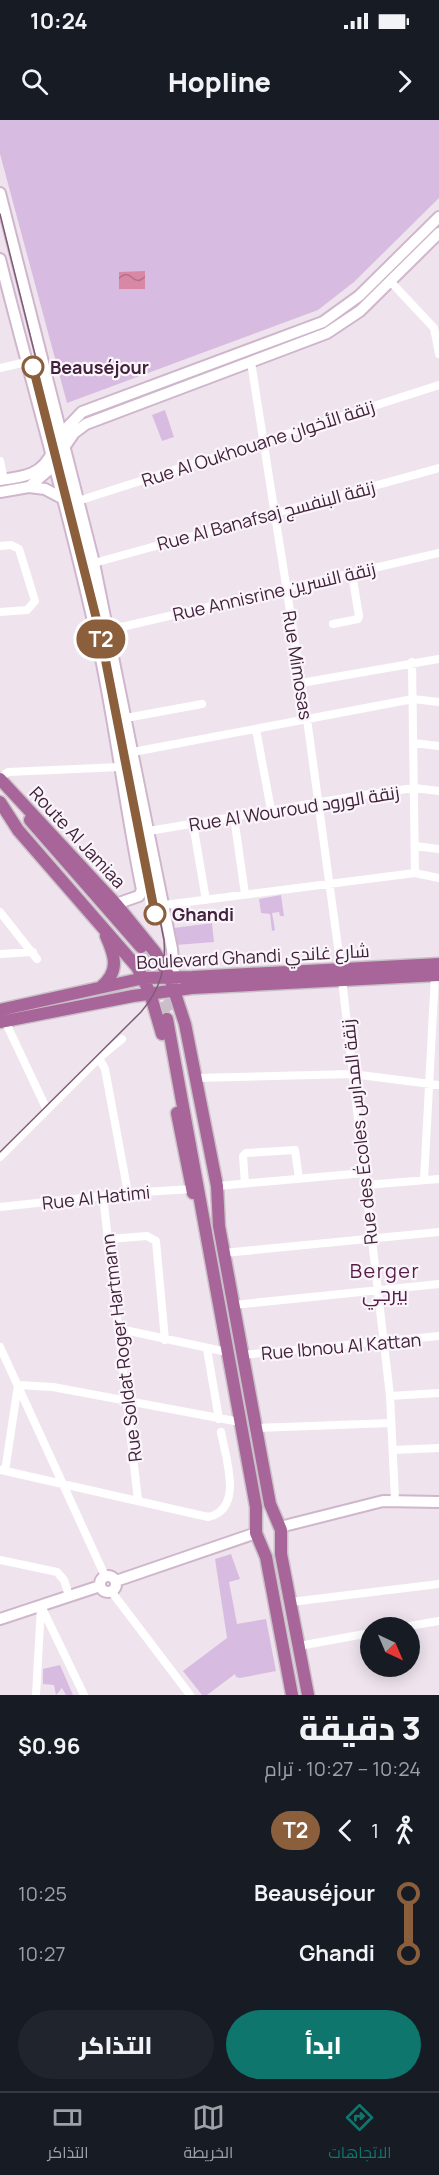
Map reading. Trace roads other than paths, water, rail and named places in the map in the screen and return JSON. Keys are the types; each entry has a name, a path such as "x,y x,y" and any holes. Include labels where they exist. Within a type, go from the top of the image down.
{"main road":[{"path":"0,193 62,432 109,630 164,905 174,982"},
{"path":"55,404 67,412 82,412 287,337 323,321 359,296 439,216"},
{"path":"2,480 36,473 64,447 74,433 86,424 327,333 360,311 439,233"},
{"path":"0,259 53,458 97,640 120,767 142,890 139,896 116,904"},
{"path":"29,487 42,478 53,458 62,432 82,412"},
{"path":"0,492 29,487 45,489 62,498"},
{"name":"Route Al Jamiaa","path":"0,778 116,904 154,952 174,982 217,1186 219,1226"},
{"path":"0,802 24,824 141,953 28,818 13,794"},
{"name":"Route Al Jamiaa","path":"0,802 18,830 99,921 144,978 160,1022 192,1189 205,1235"},
{"path":"99,921 116,961 110,977 100,987"},
{"name":"Boulevard Ghandi شارع غاندي","path":"2,1018 100,987 144,978 174,982 438,971"},
{"name":"Boulevard Ghandi شارع غاندي","path":"2,1018 150,993 174,982"},
{"path":"292,1695 258,1534 256,1507 205,1235 203,1206 171,1017 210,1203 219,1226 308,1695"},
{"path":"0,1619 69,1596 112,1577 114,1586 258,1534 265,1520 278,1528 352,1507 395,1500 439,1502"},
{"path":"258,1534 272,1544 278,1528"}],"street":[{"path":"390,281 432,324 436,332 439,354"},
{"path":"0,368 26,362"},
{"name":"Rue Mimosas","path":"251,362 307,719 342,974"},
{"name":"Rue Al Oukhouane زنقة الأخوان","path":"78,501 439,385"},
{"path":"0,460 2,480"},
{"name":"Rue Al Banafsaj زنقة البنفسج","path":"94,563 439,468"},
{"path":"0,546 11,545 19,549 35,601 27,610 0,612"},
{"name":"Rue Annisrine زنقة النسرين","path":"109,630 439,553"},
{"path":"333,624 358,619 360,616 352,573"},
{"path":"301,683 439,659"},
{"path":"412,662 415,873"},
{"path":"133,752 413,699 439,702"},
{"path":"126,718 202,704"},
{"path":"256,729 271,810"},
{"path":"414,743 439,746"},
{"path":"0,778 8,772 120,767"},
{"name":"Rue Al Wouroud زنقة الورود","path":"149,831 414,788 439,791"},
{"path":"234,816 245,894"},
{"path":"194,824 206,900"},
{"path":"415,846 439,849"},
{"path":"164,905 415,873 439,878"},
{"path":"0,912 35,955 0,954"},
{"path":"423,1180 438,971"},
{"name":"Rue des Écoles زنقة المدارس","path":"342,974 370,1239 390,1396 395,1500"},
{"path":"2,1018 47,1110"},
{"path":"0,1157 99,1058 122,1039"},
{"path":"99,1058 104,1065 128,1193"},
{"path":"195,1078 352,1074 439,1085"},
{"path":"245,1184 243,1156 246,1153 295,1150 299,1179"},
{"path":"217,1186 364,1173"},
{"path":"366,1185 439,1179"},
{"name":"Rue Al Hatimi","path":"0,1207 128,1193 192,1189"},
{"name":"Rue Soldat Roger Hartmann","path":"103,1196 129,1403 138,1500"},
{"path":"224,1253 439,1232"},
{"path":"109,1239 147,1236 156,1241 165,1340"},
{"path":"233,1305 439,1284"},
{"path":"120,1329 226,1352"},
{"name":"Rue Ibnou Al Kattan","path":"243,1355 439,1336"},
{"path":"0,1347 65,1486 103,1581"},
{"path":"207,1349 219,1419"},
{"path":"18,1385 53,1387 240,1422"},
{"path":"18,1385 2,1470 65,1486 138,1500 204,1517 217,1513 226,1502 231,1489 221,1432"},
{"path":"390,1396 439,1393"},
{"path":"256,1428 391,1423"},
{"path":"393,1450 439,1448"},
{"path":"0,1560 57,1572 64,1580 69,1596"},
{"path":"291,1602 439,1584"},
{"path":"114,1586 190,1695"},
{"path":"41,1606 84,1695"},
{"path":"36,1695 41,1606"},
{"path":"420,1624 439,1621"},
{"path":"299,1646 360,1635"},
{"path":"39,1644 46,1637 56,1639"}],"water":[{"path":"145,271 145,289 119,289 119,272"}],"tunnel":[{"path":"144,951 166,986 174,1015"},
{"path":"147,969 167,1019"}],"tram line":[{"path":"0,214 105,636 164,940 163,970 148,1004 0,1152"},
{"name":"T2","path":"33,367 101,637 155,914"}],"place":[{"name":"Beauséjour","path":"33,367"},
{"name":"Ghandi","path":"155,914"}],"district":[{"name":"Berger بيرجي","path":"385,1282"}]}
